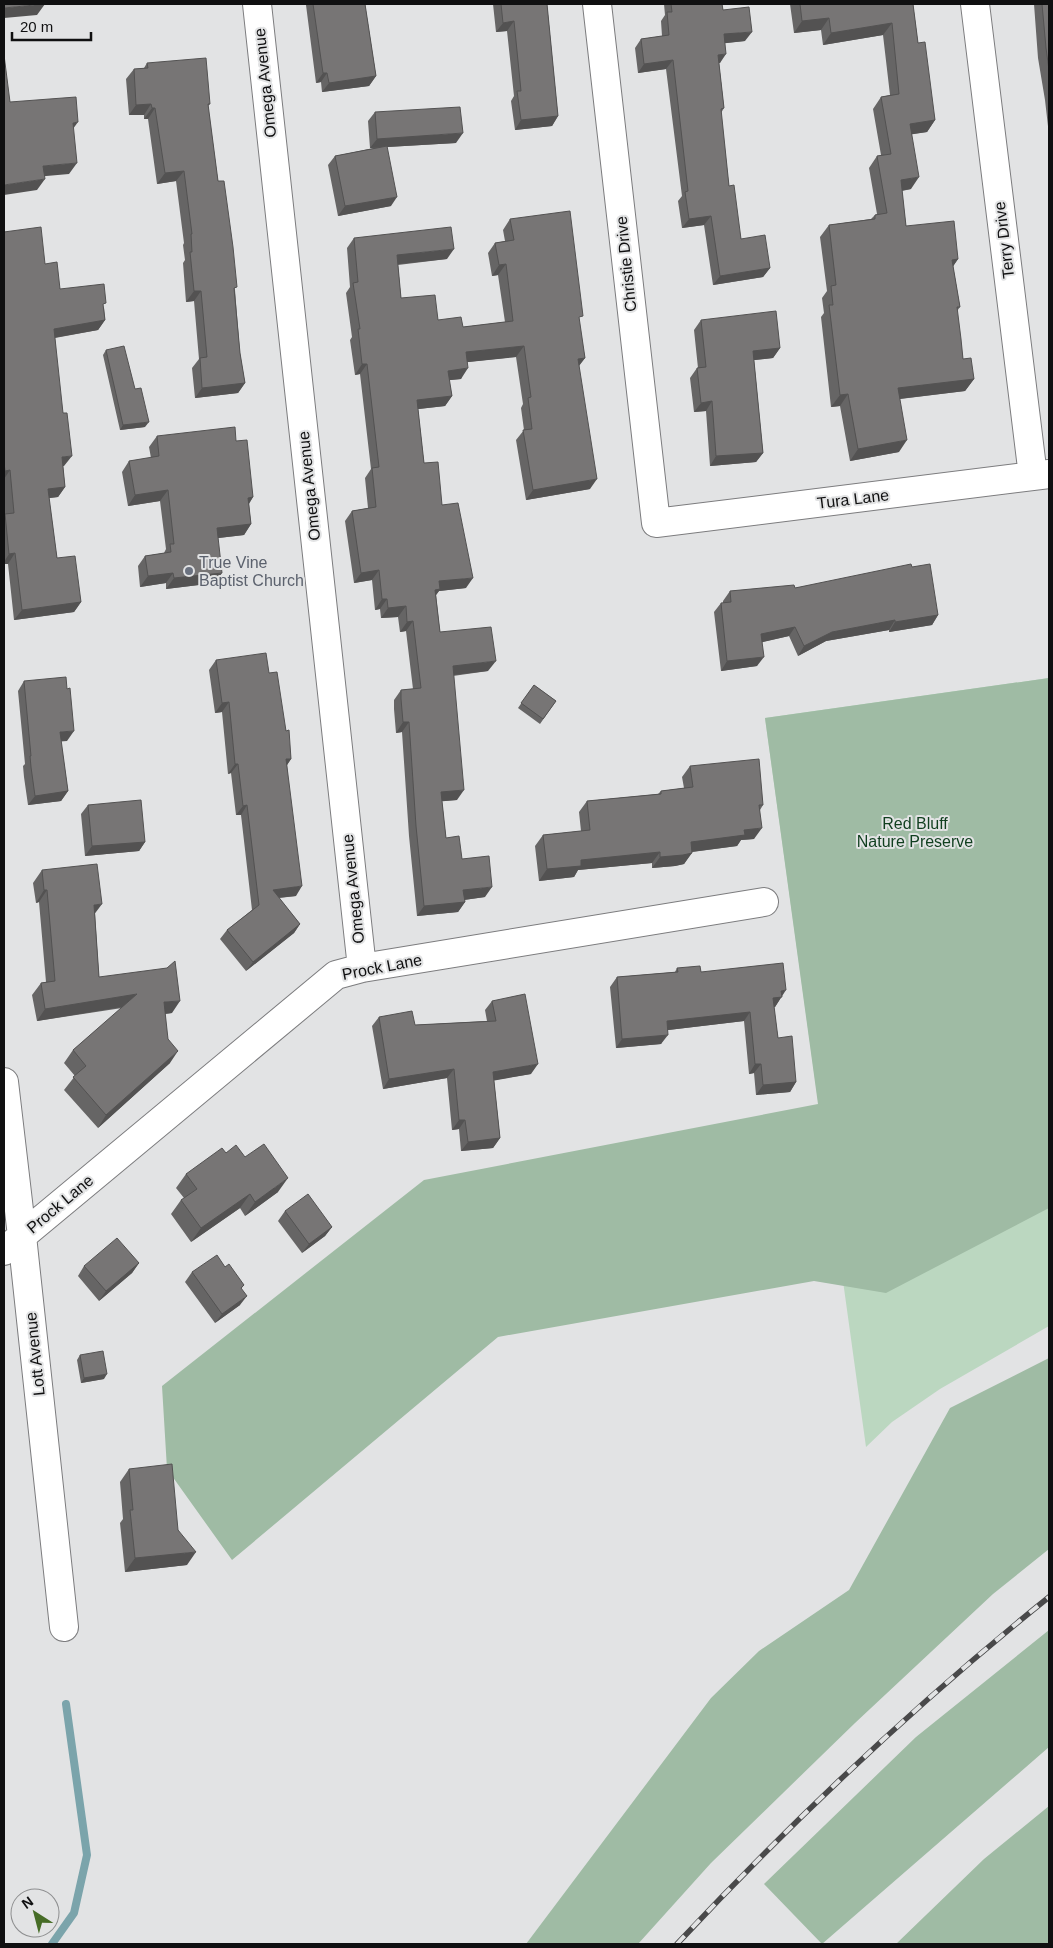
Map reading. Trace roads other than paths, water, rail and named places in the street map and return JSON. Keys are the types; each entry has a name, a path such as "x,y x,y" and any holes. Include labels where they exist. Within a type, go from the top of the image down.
{"street":[{"name":"Omega Avenue","path":"257,4 362,968"},
{"name":"Christie Drive","path":"597,4 656,523"},
{"name":"Terry Drive","path":"975,4 1041,475"},
{"name":"Tura Lane","path":"656,523 1041,475"},
{"name":"Prock Lane","path":"13,1244 336,975 362,968 764,902"},
{"name":"Lott Avenue","path":"4,1082 13,1244 64,1627"}],"waterway":[{"path":"52,1944 74,1913 87,1855 66,1704"}],"railway":[{"path":"677,1944 766,1852 857,1764 952,1678 1049,1597"}],"place":[{"name":"True Vine Baptist Church","path":"189,571"}],"park label":[{"name":"Red Bluff Nature Preserve","path":"915,832"}]}
